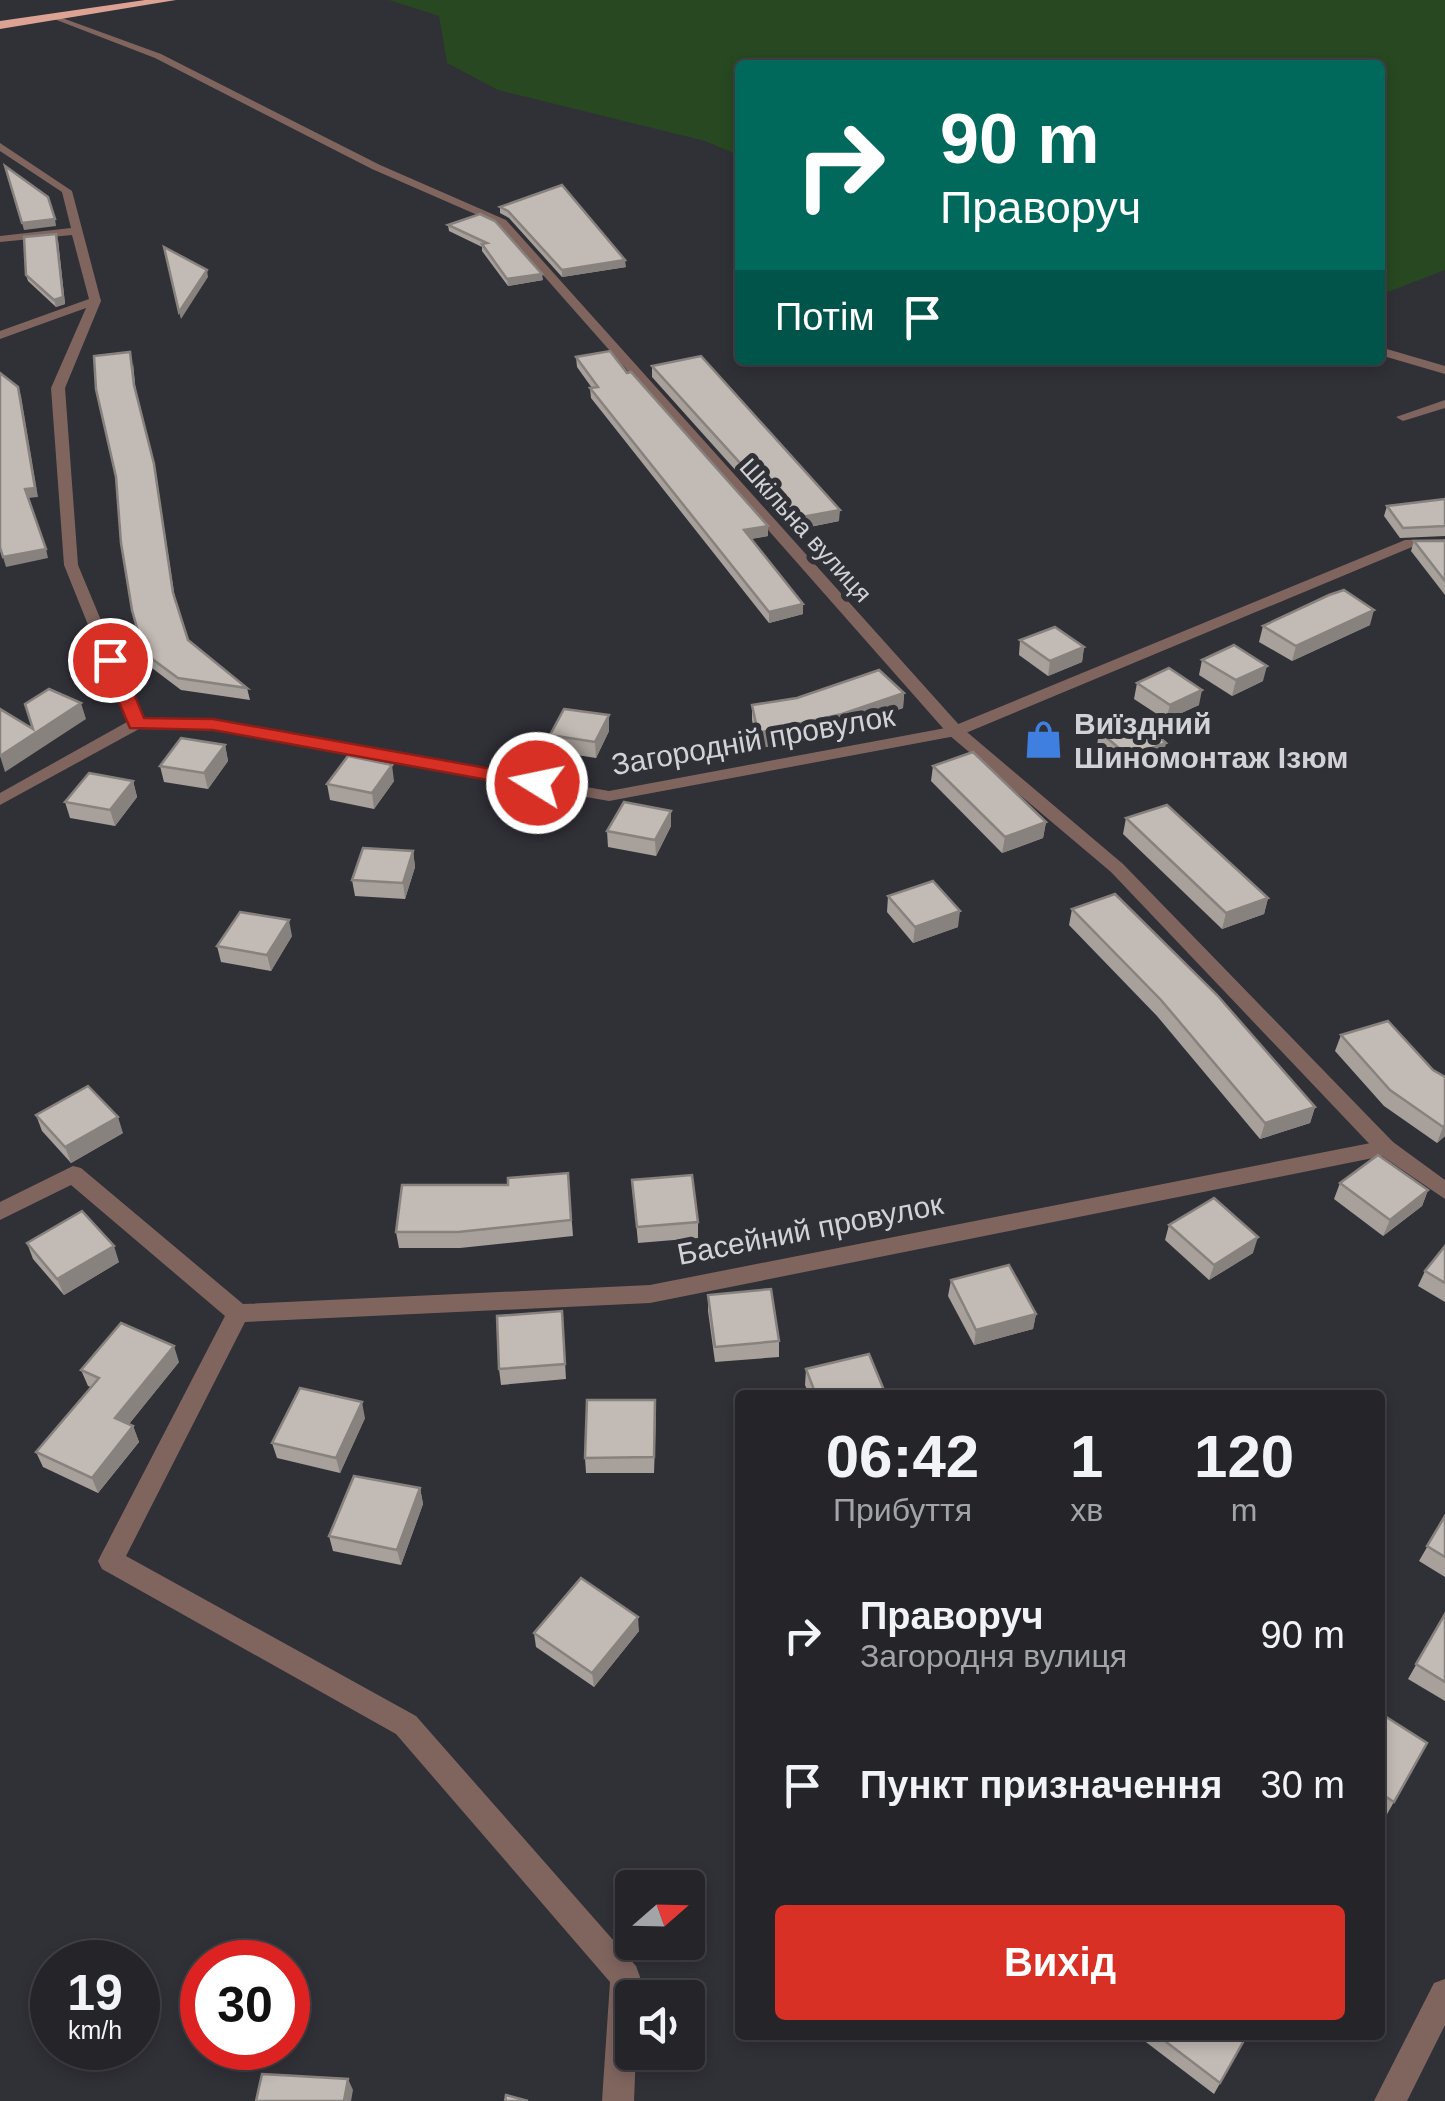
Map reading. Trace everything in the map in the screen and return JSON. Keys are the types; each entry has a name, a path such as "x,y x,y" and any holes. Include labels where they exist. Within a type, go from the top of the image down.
{"highway":[{"path":"0,26 170,0"}],"street":[{"name":"Шкільна вулиця","path":"57,17 158,56 376,167 502,222 955,731 1117,868 1386,1148 1445,1191"},
{"path":"0,146 68,191 95,301 58,388 72,565 136,724"},
{"path":"0,239 78,231"},
{"path":"0,335 95,301"},
{"path":"1385,352 1445,370"},
{"path":"1403,417 1445,404"},
{"name":"Загородній провулок","path":"0,800 136,724 213,725 608,796 955,731 1410,543 1445,543"},
{"name":"Басейний провулок","path":"238,1313 650,1294 1386,1148"},
{"path":"0,1212 73,1174 238,1313 111,1561 406,1725 625,1977 618,2101"},
{"path":"1390,2101 1445,1994"}],"green space":[{"path":"389,0 1445,0 1445,270 1385,293 1385,60 735,60 735,154 705,141 498,90 447,63 439,16"}],"building":[{"path":"5,166 48,197 55,219 22,223"},
{"path":"562,185 625,260 562,270 500,207"},
{"path":"480,214 495,221 542,274 507,279 482,244 487,243 448,225"},
{"path":"56,234 63,297 54,300 26,275 24,237"},
{"path":"164,247 207,270 179,312"},
{"path":"610,351 768,526 744,530 803,604 769,612 590,388 598,387 576,357"},
{"path":"130,352 134,385 154,464 173,593 188,640 247,688 178,678 144,653 132,610 116,477 96,389 94,356"},
{"path":"701,356 840,510 791,519 652,366"},
{"path":"0,373 18,387 35,488 25,489 46,549 3,557 0,547"},
{"path":"1445,499 1445,526 1403,528 1387,506"},
{"path":"1414,541 1445,541 1445,581"},
{"path":"1344,590 1374,610 1296,646 1263,626 1329,595"},
{"path":"1055,627 1084,647 1050,661 1020,640"},
{"path":"1234,645 1267,666 1236,680 1202,660"},
{"path":"1169,668 1202,690 1170,705 1137,683"},
{"path":"879,670 904,693 842,714 758,733 752,705 797,698"},
{"path":"49,689 81,703 0,756 0,709 33,729 25,704"},
{"path":"564,709 609,715 595,742 550,735"},
{"path":"1138,718 1166,743 1128,756 1099,731"},
{"path":"181,738 225,745 204,773 160,766"},
{"path":"973,752 1046,822 1005,837 933,766"},
{"path":"348,756 392,765 372,793 327,784"},
{"path":"89,773 133,781 110,810 65,802"},
{"path":"624,802 671,811 655,840 607,831"},
{"path":"1167,805 1268,898 1226,913 1126,818"},
{"path":"363,848 413,851 403,883 352,880"},
{"path":"933,881 960,911 915,927 888,896"},
{"path":"1115,894 1217,995 1315,1107 1265,1123 1161,1000 1072,909"},
{"path":"240,912 289,920 267,955 217,946"},
{"path":"1388,1021 1433,1070 1445,1077 1443,1127 1390,1090 1341,1035"},
{"path":"88,1086 118,1117 65,1147 36,1115"},
{"path":"1378,1155 1428,1190 1390,1220 1340,1183"},
{"path":"568,1173 571,1220 458,1232 396,1232 402,1185 508,1185 508,1178"},
{"path":"692,1175 698,1222 637,1227 632,1180"},
{"path":"1214,1198 1258,1237 1214,1265 1169,1225"},
{"path":"82,1211 114,1246 57,1279 27,1243"},
{"path":"1445,1246 1445,1283 1425,1271"},
{"path":"1009,1265 1036,1314 976,1330 951,1280"},
{"path":"771,1289 779,1341 715,1347 708,1295"},
{"path":"562,1311 565,1364 499,1369 497,1316"},
{"path":"121,1323 174,1346 115,1418 133,1426 92,1478 36,1452 99,1378 81,1370"},
{"path":"869,1354 884,1390 814,1390 806,1369"},
{"path":"300,1388 362,1402 336,1458 272,1443"},
{"path":"587,1400 655,1400 654,1457 585,1458"},
{"path":"354,1476 420,1488 397,1550 329,1536"},
{"path":"1445,1516 1445,1557 1427,1546"},
{"path":"581,1578 638,1617 592,1673 534,1633"},
{"path":"1445,1614 1445,1682 1416,1664"},
{"path":"1385,1716 1427,1743 1394,1802 1385,1796"},
{"path":"1164,2040 1244,2040 1220,2083"},
{"path":"262,2074 348,2079 344,2101 256,2101"},
{"path":"506,2095 528,2101 505,2101"}],"place":[{"name":"Виїздний Шиномонтаж Ізюм","path":"1044,740"}],"route":[{"path":"110,660 136,724 213,725 537,783"}]}
